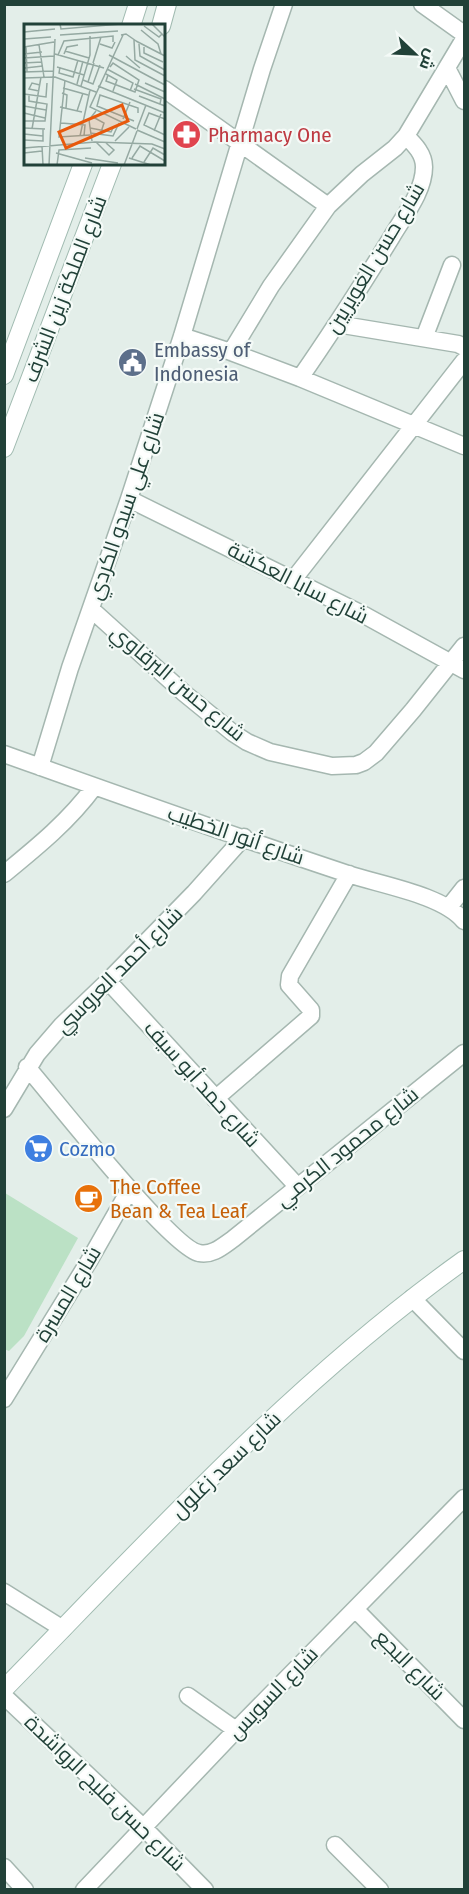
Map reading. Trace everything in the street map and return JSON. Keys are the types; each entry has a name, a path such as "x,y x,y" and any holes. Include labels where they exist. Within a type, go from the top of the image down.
{"main road":[{"path":"132,24 138,4"},
{"path":"162,24 167,4"},
{"name":"شارع الملكة زين الشرف","path":"4,375 83,165"},
{"name":"شارع الملكة زين الشرف","path":"4,448 112,165"},
{"name":"شارع سعد زغلول","path":"4,1689 221,1468 303,1389 412,1298 465,1260"}],"street":[{"name":"شارع علي سيدو الكردي","path":"40,766 70,668 129,499 182,336 262,69 284,4"},
{"path":"231,352 272,286 328,206 406,136 465,37 422,4"},
{"path":"447,68 465,100"},
{"path":"165,90 328,206"},
{"name":"شارع حسن الغويريين","path":"300,378 337,324 410,207 422,182 424,162 417,148 406,136"},
{"path":"424,338 452,265"},
{"path":"337,324 465,347"},
{"path":"182,336 300,378 465,446"},
{"path":"293,580 465,361"},
{"name":"شارع سابا العكشة","path":"129,499 366,616 458,667"},
{"name":"شارع حسن البرقاوي","path":"91,609 184,693 233,733 270,752 317,764 346,766 364,762 376,753 413,710 458,667 465,646"},
{"name":"شارع أنور الخطيب","path":"4,754 349,874 431,899 449,907 465,921"},
{"path":"4,874 58,828 94,787"},
{"name":"شارع أحمد العروسي","path":"4,1110 27,1067 62,1025 194,893 244,837"},
{"path":"215,1099 311,1016 311,1010 289,985 290,976 349,874"},
{"path":"449,907 465,888"},
{"name":"شارع حمد أبو سيف","path":"108,981 297,1186"},
{"name":"شارع محمود الكرمي","path":"27,1067 130,1189 185,1246 204,1254 218,1249 232,1239 465,1053"},
{"name":"شارع المسرة","path":"4,1399 89,1261 130,1189"},
{"path":"412,1298 465,1351"},
{"name":"شارع السويس","path":"84,1890 355,1610 462,1506"},
{"path":"4,1592 63,1629"},
{"name":"شارع البجع","path":"355,1610 465,1720"},
{"name":"شارع حسن فليح الرواشدة","path":"4,1696 144,1828 205,1890"},
{"path":"188,1696 236,1731"},
{"path":"335,1845 380,1890"},
{"path":"4,1867 25,1890"}],"green space":[{"path":"5,1193 78,1238 24,1336 9,1351 4,1349"}],"place":[{"name":"Pharmacy One","path":"187,135"},
{"name":"Embassy of Indonesia","path":"133,362"},
{"name":"Cozmo","path":"38,1149"},
{"name":"The Coffee Bean & Tea Leaf","path":"89,1199"}]}
